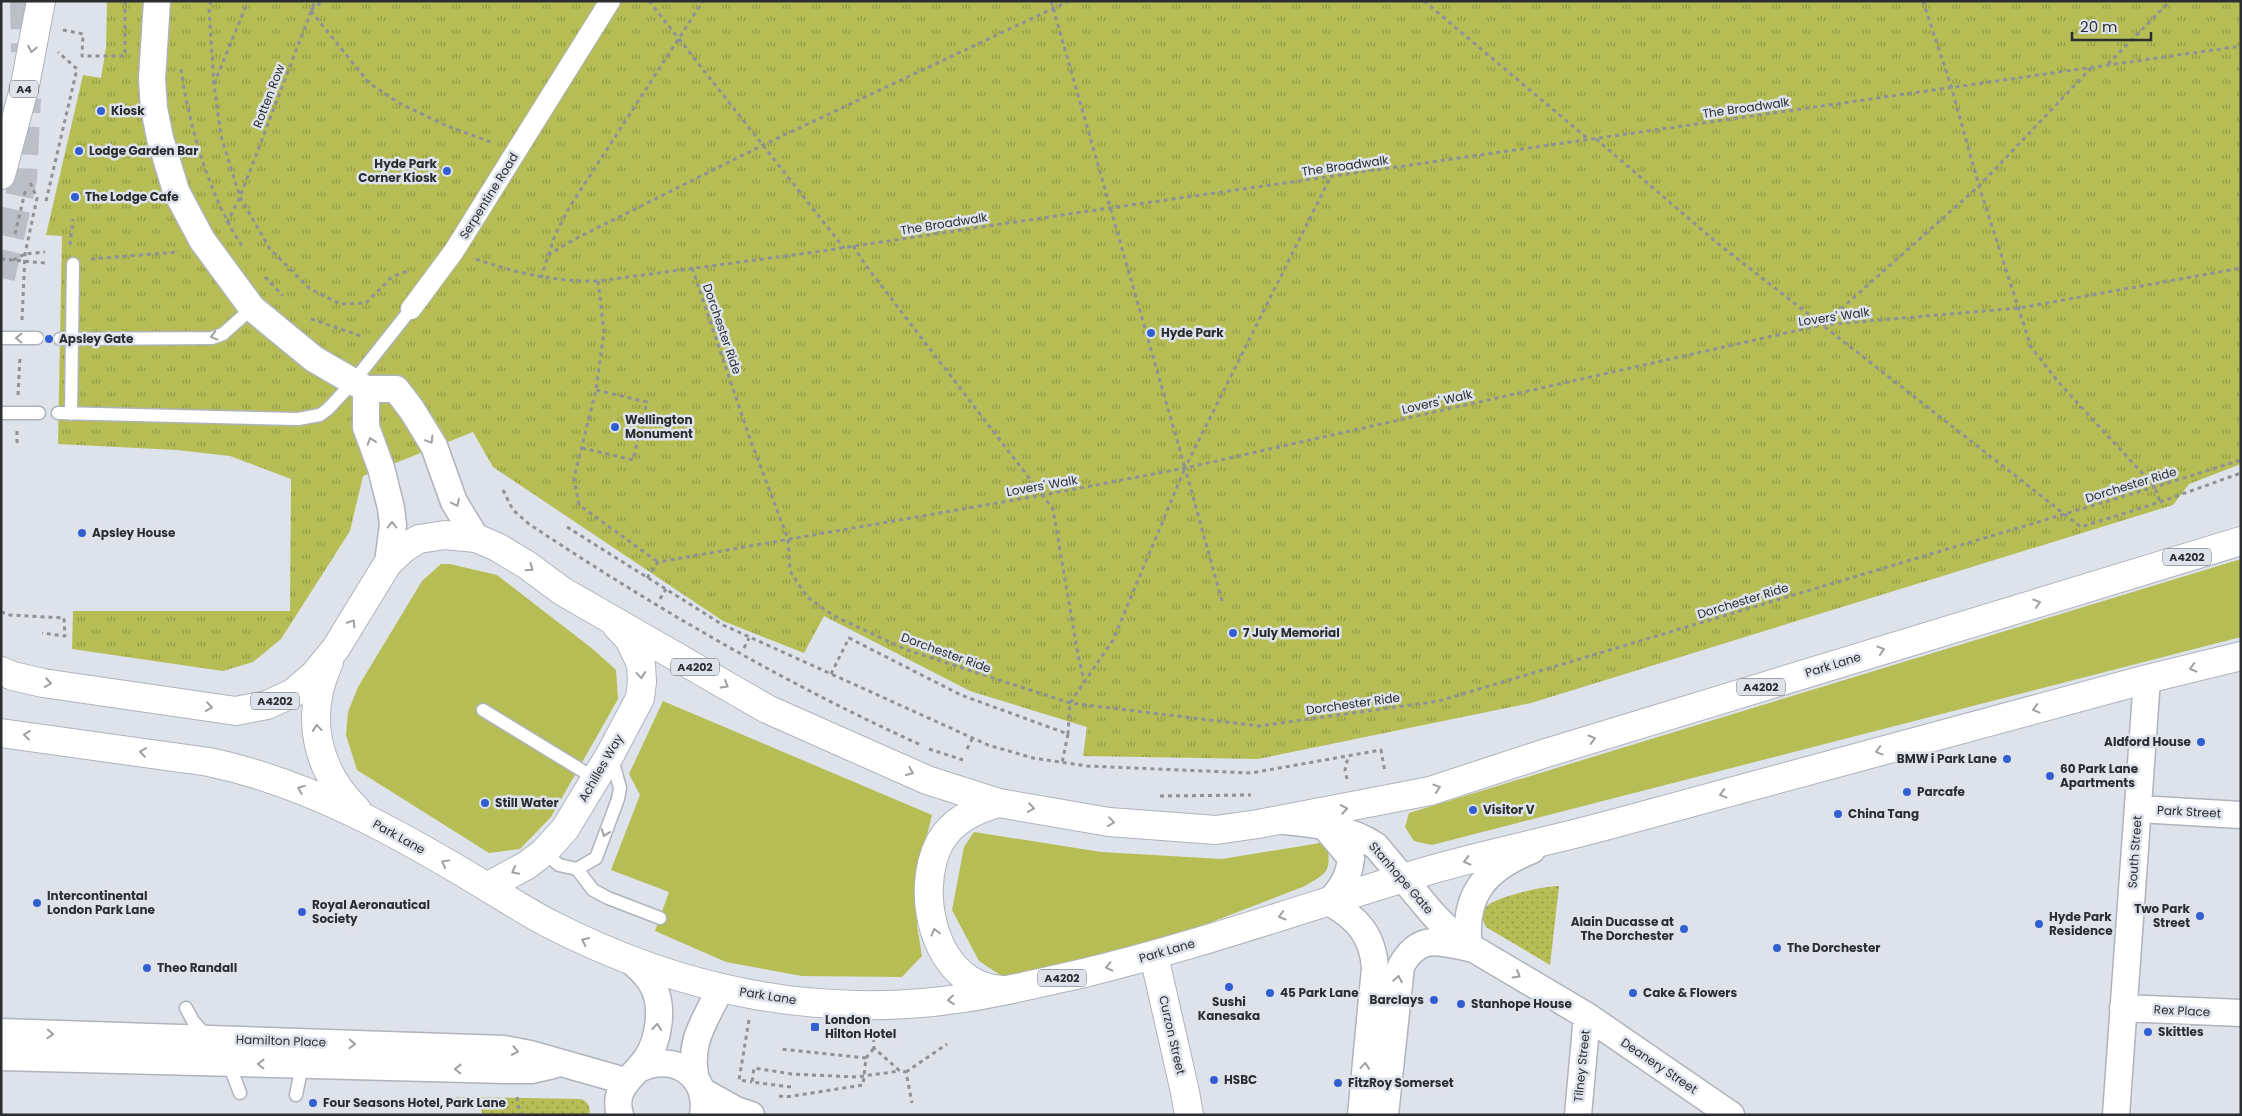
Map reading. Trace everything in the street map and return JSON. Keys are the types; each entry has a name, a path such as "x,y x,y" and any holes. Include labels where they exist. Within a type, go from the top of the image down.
{"main road":[{"name":"A4","path":"1,175 26,85 41,1"},
{"name":"Park Lane","path":"1,671 35,681 236,711 267,705 293,693 314,675 336,648 388,563 404,548 419,539 445,535 476,538 497,547 527,565 562,591 788,720 927,780 999,803 1110,822 1216,830 1278,821 1430,791 1546,753 2241,541"},
{"name":"Achilles Way","path":"487,887 527,865 544,852 565,829 611,753 640,698 642,682 640,664 629,639 610,618"},
{"name":"A4202","path":"336,648 319,692 316,713 323,760 332,780 343,796 360,812 377,824"},
{"name":"Park Lane","path":"1,733 167,755 242,769 279,780 314,794 377,824 550,924 630,960 680,977 754,995 824,1003 918,1003 959,999 1009,990 1154,956 1403,879 2147,679 2241,656"},
{"name":"A4202","path":"999,803 983,807 966,816 941,841 932,865 931,919 937,940 946,956 958,970 983,987 1009,990"},
{"name":"Curzon Street","path":"1154,956 1189,1115"}],"street":[{"path":"156,1 152,79 154,108 160,138 176,191 202,240 252,308 314,359 360,385 396,389 412,410 434,446 454,502 476,538"},
{"name":"Serpentine Road","path":"411,309 454,252 610,1"},
{"path":"360,385 366,427 381,468 391,508 393,525 388,563"},
{"name":"South Street","path":"2116,1115 2147,679"},
{"name":"Park Street","path":"2138,809 2241,815"},
{"name":"Park Lane","path":"1278,821 1326,828"},
{"name":"Stanhope Gate","path":"1326,828 1347,831 1376,846 1446,928 1469,948"},
{"name":"Stanhope Gate","path":"1326,828 1351,858 1350,872 1343,887 1329,902"},
{"name":"Park Lane","path":"1469,948 1467,931 1470,905 1480,886 1496,869 1512,858 1565,836"},
{"path":"1329,902 1358,922 1374,951 1375,968 1361,1115"},
{"path":"1385,1115 1401,966 1407,954 1421,943 1430,941 1445,942 1469,948 1587,1016"},
{"path":"620,1115 618,1101 631,1075 646,1059 655,1040 658,1011 654,986 644,972 630,960"},
{"path":"700,1095 693,1067 695,1044 721,988"},
{"name":"Rex Place","path":"2124,1008 2241,1014"},
{"name":"Tilney Street","path":"1578,1115 1587,1016"},
{"name":"Deanery Street","path":"1587,1016 1731,1115"},
{"name":"Hamilton Place","path":"1,1032 504,1049 530,1054 559,1064 631,1075"},
{"name":"Hamilton Place","path":"1,1057 506,1070 531,1070 559,1064"},
{"path":"631,1075 658,1062 672,1063 686,1070 700,1095 751,1115"}],"lane":[{"path":"71,258 66,339 71,414"},
{"path":"66,339 212,338 223,334 252,308"},
{"name":"Serpentine Road","path":"58,413 298,419 320,415 360,385 380,348 411,309"},
{"path":"1,338 37,338"},
{"path":"1,413 39,413"},
{"path":"483,710 596,779"},
{"path":"577,869 596,858 618,799 620,788 611,753"},
{"path":"544,852 559,865 577,869 593,890 608,898 660,918"},
{"path":"186,1008 193,1021 209,1039"},
{"path":"229,1064 240,1093"},
{"path":"296,1095 302,1065"}],"path":[{"path":"211,1 209,9 220,136 240,196 270,249 310,289 341,304 366,303 392,277 454,252"},
{"path":"214,84 248,1"},
{"name":"Rotten Row","path":"227,223 240,196 314,1"},
{"path":"323,1 311,10 369,83 399,103 445,125 516,152"},
{"path":"541,278 548,255 569,208 703,1"},
{"path":"1051,1 1222,601"},
{"path":"548,255 573,240 763,145 1054,10 1069,1"},
{"path":"1424,1 1589,140"},
{"path":"1923,1 1951,86 1979,186 2031,347 2058,383 2155,487 2160,502"},
{"path":"2108,64 2170,1"},
{"path":"651,2 844,248"},
{"path":"60,30 83,34 82,56 125,56"},
{"name":"The Broadwalk","path":"454,252 500,268 541,278 573,282 598,281 844,248 1951,86 2241,46"},
{"path":"46,201 77,69 56,50"},
{"path":"180,64 185,99 197,142 227,223 247,252"},
{"path":"1822,325 1979,186 2093,66"},
{"path":"1596,139 1716,242 2081,527 2160,502 2241,473"},
{"path":"1062,763 1068,734 1070,703 1113,640 1185,468 1330,177"},
{"path":"25,254 37,198 28,179"},
{"path":"16,234 24,197"},
{"path":"71,258 73,219"},
{"path":"853,246 866,267 1052,508 1084,680"},
{"path":"94,258 167,255 186,249"},
{"path":"11,261 25,254 45,252"},
{"path":"1,259 45,263"},
{"name":"Dorchester Ride","path":"692,268 749,436 788,539 790,570 807,597 834,616 907,650 1070,703 1260,726 1439,700 2066,514 2241,460"},
{"name":"Lovers' Walk","path":"658,562 1043,495 1185,468 1822,325 2019,308 2241,268"},
{"path":"263,275 288,301"},
{"path":"598,281 604,332 596,390 574,478 578,505 658,562 647,578"},
{"path":"306,316 312,320 364,337 380,348"},
{"path":"582,448 633,460 647,402 596,390"},
{"path":"503,490 513,510 529,524 741,655 874,724 931,750 966,761"},
{"path":"567,527 723,625 749,638 972,739 1033,758 1062,763 1163,770 1251,773 1381,750 1384,767"},
{"path":"660,598 666,590"},
{"path":"1,612 10,615 64,618 65,636 42,633"},
{"path":"744,648 749,638"},
{"path":"831,674 850,638 961,695 1068,734"},
{"path":"967,749 972,739"},
{"path":"1348,757 1346,770 1348,783"},
{"path":"1154,796 1232,797 1257,795"},
{"path":"754,995 738,1080 791,1087"},
{"path":"779,1096 786,1097 863,1085 866,1058 874,1048 872,1004"},
{"path":"752,1082 754,1068 792,1074 863,1076 900,1071 906,1072 947,1044"},
{"path":"874,1048 900,1071"},
{"path":"780,1049 866,1058"},
{"path":"906,1072 912,1103"},
{"path":"517,1097 520,1115"}],"green space":[{"name":"Hyde Park","path":"107,1 2241,1 2241,464 2189,484 2173,505 1531,703 1258,759 1083,756 1087,727 970,691 824,616 804,653 723,621 493,467 473,432 363,476 350,531 281,639 253,662 223,671 72,649 73,611 290,611 291,479 230,456 177,450 58,444 62,236 46,235 83,75 101,78 106,47"},
{"path":"2241,559 2241,637 1432,845 1414,841 1405,827 1409,813"},
{"path":"441,564 450,564 497,575 594,650 616,670 618,699 551,817 520,849 489,853 357,770 346,735 348,712 358,687 422,581"},
{"path":"663,701 932,815 916,879 917,926 922,956 902,977 802,976 726,962 655,931 669,892 611,870 640,795 629,774"},
{"path":"974,832 1101,852 1222,859 1320,843 1328,851 1329,859 1324,873 1305,886 1142,949 1003,977 979,961 952,910 964,847"},
{"path":"1559,886 1550,965 1486,927 1481,916 1486,907 1493,902 1522,892"},
{"path":"456,1097 581,1099 588,1105 590,1112 589,1115 483,1115 479,1105 460,1107"}],"tunnel":[{"path":"24,1 25,52"},
{"path":"1,278 23,179 27,98"}],"place":[{"name":"Kiosk","path":"101,111"},
{"name":"Lodge Garden Bar","path":"79,151"},
{"name":"Hyde Park Corner Kiosk","path":"447,171"},
{"name":"The Lodge Cafe","path":"75,197"},
{"name":"Hyde Park","path":"1151,333"},
{"name":"Apsley Gate","path":"49,339"},
{"name":"Wellington Monument","path":"615,427"},
{"name":"Apsley House","path":"82,533"},
{"name":"7 July Memorial","path":"1233,633"},
{"name":"Aldford House","path":"2201,742"},
{"name":"BMW i Park Lane","path":"2007,759"},
{"name":"60 Park Lane Apartments","path":"2050,776"},
{"name":"Parcafe","path":"1907,792"},
{"name":"Still Water","path":"485,803"},
{"name":"Visitor V","path":"1473,810"},
{"name":"China Tang","path":"1838,814"},
{"name":"Intercontinental London Park Lane","path":"37,903"},
{"name":"Royal Aeronautical Society","path":"302,912"},
{"name":"Two Park Street","path":"2200,916"},
{"name":"Hyde Park Residence","path":"2039,924"},
{"name":"Alain Ducasse at The Dorchester","path":"1684,929"},
{"name":"The Dorchester","path":"1777,948"},
{"name":"Theo Randall","path":"147,968"},
{"name":"Sushi Kanesaka","path":"1229,987"},
{"name":"45 Park Lane","path":"1270,993"},
{"name":"Cake & Flowers","path":"1633,993"},
{"name":"Barclays","path":"1434,1000"},
{"name":"Stanhope House","path":"1461,1004"},
{"name":"London Hilton Hotel","path":"815,1027"},
{"name":"Skittles","path":"2148,1032"},
{"name":"HSBC","path":"1214,1080"},
{"name":"FitzRoy Somerset","path":"1338,1083"},
{"name":"Four Seasons Hotel, Park Lane","path":"313,1103"}]}
